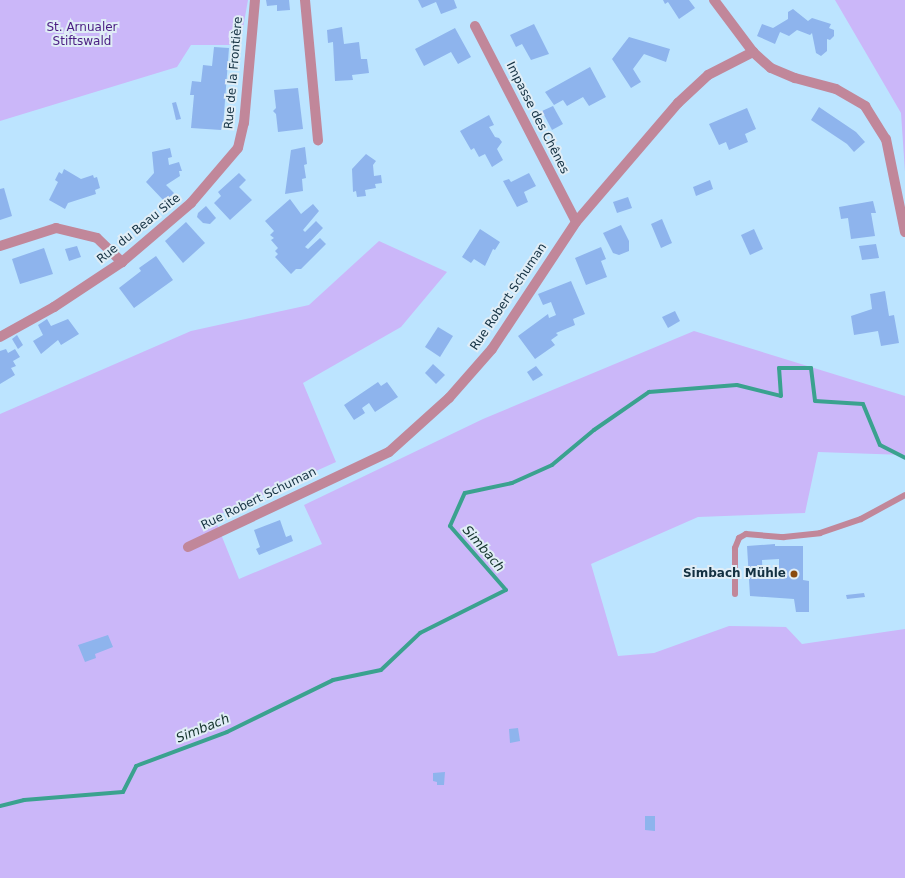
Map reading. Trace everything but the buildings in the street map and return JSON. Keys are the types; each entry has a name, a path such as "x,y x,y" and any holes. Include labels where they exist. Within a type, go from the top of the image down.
{"street":[{"name":"Rue de la Frontière","path":"238,148 244,123 255,0"},
{"path":"305,0 318,140"},
{"path":"714,0 753,52 771,68 795,78 836,89 866,106 886,140 905,232"},
{"name":"Impasse des Chênes","path":"475,26 576,222"},
{"name":"Rue Robert Schuman","path":"188,547 389,452 449,398 492,349 576,222 678,103 708,75 753,52"},
{"name":"Rue du Beau Site","path":"0,337 54,307 122,262 191,203 238,148"},
{"path":"0,246 56,228 97,238 122,262"}],"lane":[{"path":"735,594 735,548 739,538 746,534 784,537 820,533 861,519 905,495"}],"green space":[{"name":"St. Arnualer Stiftswald","path":"0,0 248,0 240,45 191,45 177,67 0,121"},
{"path":"835,0 905,0 905,172 901,113"},
{"path":"379,241 447,272 401,327 303,383 336,462 214,517 239,579 322,544 304,505 483,419 694,331 905,396 905,455 818,452 805,513 698,517 591,564 618,656 654,653 729,626 786,627 802,644 905,629 905,878 0,878 0,414 191,331 309,305"}],"waterway":[{"name":"Simbach","path":"0,806 24,800 123,792 136,766 227,732 333,680 381,670 420,633 506,590 450,526 465,493 512,483 552,465 594,430 649,392 737,385 781,396 779,368 811,368 815,401 863,404 880,445 905,458"}],"place":[{"name":"Simbach Mühle","path":"794,574"}]}
